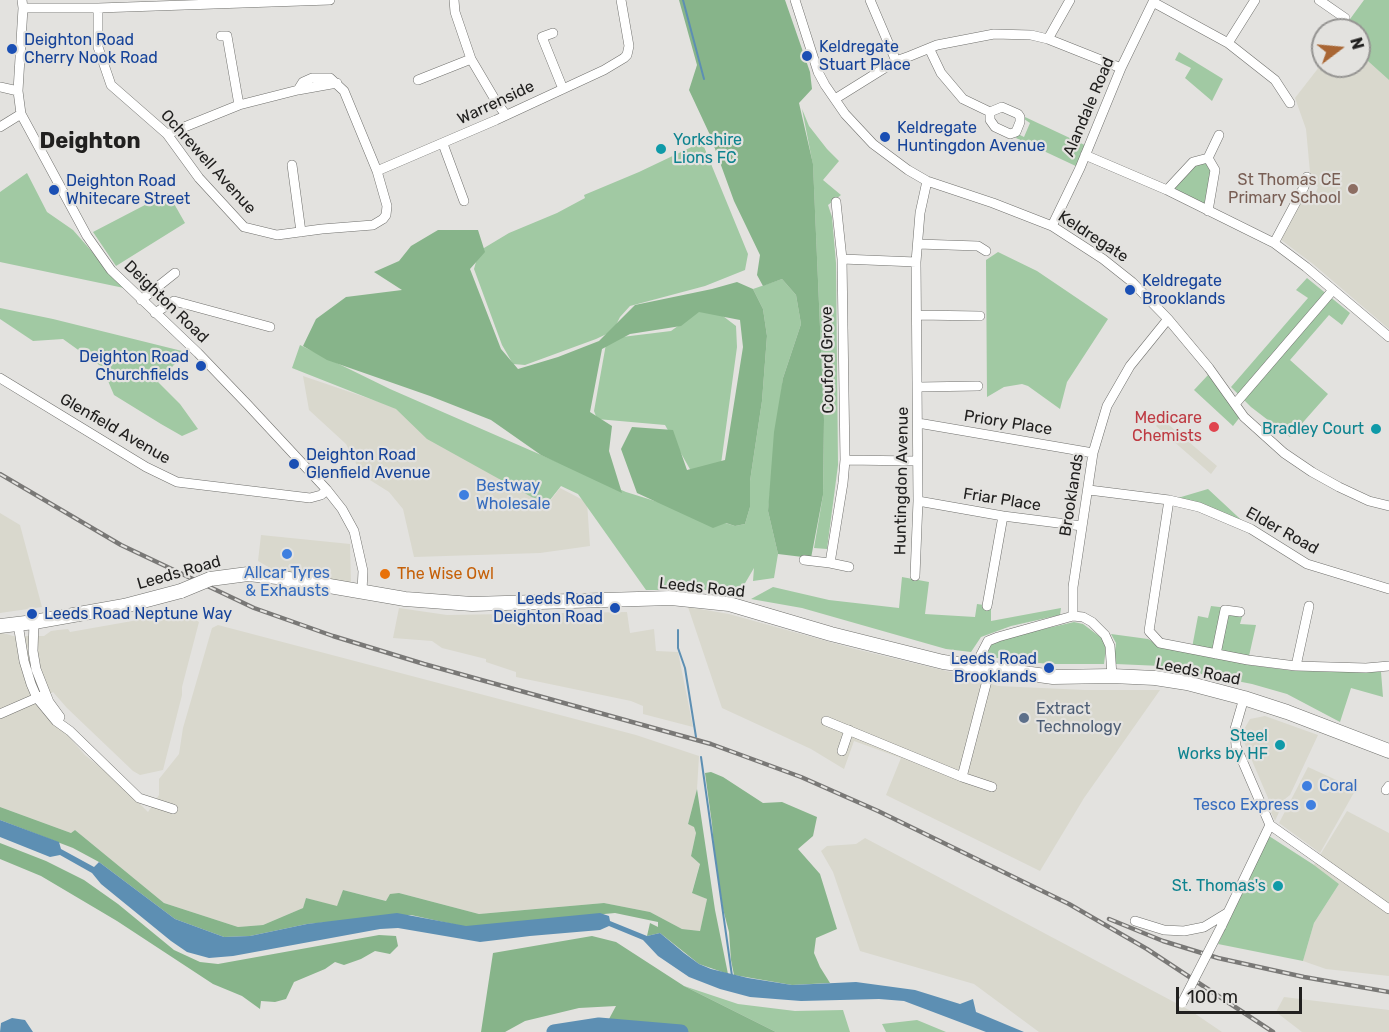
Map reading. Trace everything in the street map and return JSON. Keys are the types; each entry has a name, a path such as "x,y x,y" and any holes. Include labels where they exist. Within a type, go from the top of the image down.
{"main road":[{"name":"Leeds Road","path":"0,626 124,606 181,591 210,579 248,574 405,599 472,604 671,598 729,604 831,634 943,662 1053,677 1112,676 1155,678 1187,683 1244,698 1331,727 1387,749"}],"street":[{"path":"22,4 98,8 131,3 330,0"},
{"path":"454,0 455,12 471,59 497,104 506,115"},
{"name":"Warrenside","path":"377,171 443,144 604,70 627,55 629,46 621,0"},
{"name":"Keldregate","path":"795,0 819,72 845,114 873,144 927,181 1052,226 1095,254 1132,282 1168,319 1251,424 1284,453 1312,472 1369,501 1389,506"},
{"path":"870,0 896,61"},
{"path":"1048,39 1070,0"},
{"path":"1228,43 1255,0"},
{"path":"1319,0 1345,18 1352,10"},
{"path":"1153,1 1228,43 1275,80 1290,103"},
{"name":"Alandale Road","path":"1052,226 1153,1"},
{"name":"Deighton Road","path":"22,4 18,91 21,114 87,236 111,270 198,353 327,490 342,509 354,531 363,571 362,591"},
{"name":"Ochrewell Avenue","path":"98,8 98,47 111,85 167,134 199,178 244,227 277,235 322,228 373,225 383,219 387,206 377,171"},
{"path":"553,33 542,37 562,89"},
{"path":"835,99 896,61 929,48 994,34 1031,35 1048,39 1121,68"},
{"path":"221,36 227,36 239,105"},
{"path":"929,48 941,73 963,99 990,112"},
{"path":"418,80 471,59"},
{"path":"167,134 239,105 337,83 344,91 377,171"},
{"path":"0,87 18,91"},
{"path":"0,127 21,114"},
{"path":"1167,190 1193,162 1208,158 1219,135"},
{"path":"443,144 464,201"},
{"path":"1085,155 1167,190 1274,243 1389,337"},
{"path":"1208,158 1215,170 1208,211"},
{"path":"292,165 301,232"},
{"path":"1274,243 1309,188 1307,177"},
{"name":"Huntingdon Avenue","path":"915,576 919,387 916,262 920,213 927,181"},
{"name":"Couford Grove","path":"831,563 845,460 842,259 836,202"},
{"path":"918,244 978,246 986,251"},
{"path":"842,259 916,262"},
{"path":"141,300 175,273"},
{"path":"1235,404 1333,290"},
{"path":"155,313 174,301 270,327"},
{"path":"918,315 980,316"},
{"name":"Brooklands","path":"1073,616 1073,587 1093,453 1107,406 1138,355 1168,319"},
{"name":"Glenfield Avenue","path":"0,378 146,467 177,482 310,498 321,495 327,490"},
{"name":"Huntingdon Avenue","path":"919,387 978,386"},
{"name":"Priory Place","path":"918,423 1093,453"},
{"path":"845,460 916,460"},
{"name":"Elder Road","path":"1089,490 1169,500 1199,507 1251,529 1307,564 1389,589"},
{"path":"1169,500 1149,632 1160,643 1296,666 1366,668 1389,666"},
{"name":"Friar Place","path":"918,501 1003,516 1082,526"},
{"path":"987,606 1003,516"},
{"path":"804,560 849,567"},
{"path":"978,589 989,589"},
{"path":"1296,666 1309,606"},
{"path":"1214,607 1240,612"},
{"path":"1216,654 1226,610"},
{"path":"975,666 988,641 998,636 1073,616 1083,617 1092,622 1105,635 1110,646 1112,676"},
{"path":"34,622 33,651 38,673 49,702 70,731"},
{"path":"18,624 24,661 37,698 56,721 70,731 139,798 173,809"},
{"path":"962,777 990,669"},
{"path":"0,714 41,696 35,680 38,673"},
{"path":"1244,698 1235,729 1236,746 1270,825 1389,909"},
{"path":"826,721 992,788"},
{"path":"842,751 849,730"},
{"path":"1182,1003 1270,825"},
{"path":"1135,921 1164,930 1184,931 1204,927 1227,913"}],"shaded area":[{"name":"St Thomas CE Primary School","path":"1371,64 1389,80 1389,329 1280,239 1305,191 1315,195 1318,187 1311,183 1306,129 1295,98 1311,77 1371,78"},
{"path":"303,376 394,407 546,506 560,488 587,502 590,546 540,553 414,557 403,509 389,492 362,475 346,444 309,410"},
{"path":"1162,419 1217,466 1211,474 1156,426"},
{"path":"0,513 20,525 42,607 0,613"},
{"path":"261,535 350,544 351,584 277,572 258,561"},
{"path":"688,607 729,614 998,686 1085,690 1160,690 1084,798 1040,871 886,795 901,758 854,741 844,769 811,749 722,708"},
{"path":"399,608 447,615 627,612 630,633 654,629 656,651 678,652 693,727 643,714 643,706 631,701 516,677 516,672 486,662 486,659 442,648 432,641 393,638"},
{"path":"183,612 199,622 163,770 140,775 133,771 53,692 37,701 85,755 116,780 148,812 159,795 159,779 179,754 183,728 212,628 218,625 636,735 699,756 697,789 688,824 694,826 696,833 691,856 700,863 692,892 707,899 700,931 682,929 650,912 604,903 479,914 399,893 387,901 343,890 337,907 306,898 303,908 263,925 238,927 164,903 75,830 71,833 0,807 0,632 13,636 44,636 51,631 68,629 70,632"},
{"path":"1265,716 1318,735 1275,821 1268,798 1244,742 1243,731 1250,719"},
{"path":"1308,767 1356,789 1320,853 1279,823"},
{"path":"1347,811 1389,833 1389,976 1326,969 1303,961 1314,923 1339,884 1314,865"},
{"path":"865,838 1191,1011 1222,1032 1039,1032 974,984 860,951 833,872 821,851 827,846 856,844"},
{"path":"1284,997 1389,1010 1389,1032 1302,1032 1276,1012"}],"green space":[{"path":"679,0 785,0 810,72 812,89 799,103 813,164 824,420 823,495 811,558 778,554 768,511 774,432 783,378 801,324 796,295 782,279 763,286 757,275 760,255 734,201 710,135 689,90 697,65"},
{"path":"1364,0 1389,0 1389,80 1371,64 1371,18 1351,18"},
{"path":"1179,52 1223,79 1212,101 1185,78 1191,68 1175,60"},
{"path":"802,109 809,126 839,161 823,180 841,195 828,205 832,217 836,263 838,465 827,549 814,548 823,495 824,420 813,165"},
{"path":"1025,117 1089,147 1080,168 1016,138 1018,134 1024,137 1030,123 1024,119"},
{"path":"702,142 748,254 745,270 705,286 630,306 620,317 613,331 525,365 513,364 502,345 474,269 479,251 509,233 557,213 585,198 584,195"},
{"path":"1193,162 1213,163 1208,211 1167,190"},
{"path":"27,173 47,212 73,230 124,288 0,262 0,192"},
{"path":"168,193 185,223 116,266 93,232"},
{"path":"438,230 478,230 485,252 470,269 501,349 518,369 599,341 635,305 737,282 753,289 763,309 767,336 762,401 750,481 750,507 745,524 735,526 726,523 713,528 637,493 621,449 632,427 673,430 687,470 725,460 743,347 740,320 699,312 681,326 630,334 602,349 590,412 612,426 609,451 622,493 541,455 491,420 327,360 303,346 316,319 346,297 402,290 374,272 399,261 411,246"},
{"path":"998,252 1037,271 1108,319 1067,382 1060,409 1022,384 1004,387 987,397 986,260"},
{"path":"1307,278 1350,313 1342,325 1329,315 1290,360 1328,394 1290,437 1251,407 1231,387 1308,298 1296,290"},
{"path":"782,279 796,295 801,324 783,378 768,511 778,554 774,578 753,581 754,568 741,590 646,590 578,494 561,486 546,505 427,439 396,409 292,368 300,345 390,389 626,492 735,526 745,524 750,507 750,481 762,401 767,336 763,309 753,289"},
{"path":"0,308 186,352 158,382 180,404 198,429 182,436 161,424 114,395 102,367 63,339 33,341 0,319"},
{"path":"700,310 719,313 736,326 737,347 721,464 691,471 665,425 597,419 594,411 606,344 622,337 671,331"},
{"path":"1209,374 1240,417 1233,426 1194,390"},
{"path":"1208,489 1251,529 1171,500"},
{"path":"902,577 929,582 925,614 975,617 977,604 991,606 991,621 1061,608 1060,615 1011,626 981,637 971,652 946,649 802,608 751,599 773,587 829,600 899,608"},
{"path":"1211,606 1244,610 1240,624 1256,625 1249,665 1295,671 1381,672 1383,697 1351,688 1340,722 1287,694 1252,684 1161,666 1116,664 1114,660 1116,643 1111,634 1148,639 1163,648 1191,653 1198,616 1208,618"},
{"path":"1074,622 1083,624 1103,639 1106,648 1104,664 1048,664 989,657 991,644 1001,639"},
{"path":"711,772 723,777 763,803 782,802 817,817 813,836 798,849 820,874 837,929 816,938 814,953 830,983 792,985 734,975 729,932 714,850 705,773"},
{"path":"697,789 715,910 728,974 699,964 660,933 647,936 650,923 658,927 658,922 615,913 466,927 411,915 307,924 250,936 224,937 175,919 99,862 73,848 0,820 0,807 71,833 75,830 164,903 238,927 263,925 303,908 306,898 337,906 343,890 386,901 390,894 399,893 479,914 604,903 650,912 682,929 700,931 707,899 692,893 700,864 691,856 696,833 694,827 688,824"},
{"path":"1269,836 1339,884 1314,923 1303,961 1218,944"},
{"path":"0,843 46,861 84,880 118,904 174,950 200,962 218,964 379,935 396,936 398,946 390,954 375,951 344,965 335,962 325,969 294,982 286,999 275,1002 261,1001 260,1009 242,996 213,984 117,921 41,876 0,859"},
{"path":"592,936 616,942 684,986 776,1032 602,1032 616,1006 579,1008 525,1021 505,1032 481,1032 493,953"},
{"path":"684,986 738,1004 795,1011 843,1010 850,1032 776,1032"},
{"path":"917,1020 946,1032 886,1032 882,1024"}],"water":[{"path":"0,820 59,842 61,849 94,867 99,862 175,919 224,937 250,936 307,924 397,913 466,926 600,913 609,916 610,921 647,936 660,933 699,964 711,969 792,985 856,982 915,990 960,1004 973,999 976,1012 1024,1032 986,1032 904,1001 879,999 801,1001 750,997 689,977 658,956 643,940 609,926 600,930 480,942 398,928 380,929 233,956 209,958 187,952 171,941 101,884 92,873 60,855 50,857 0,837"},
{"path":"12,1018 25,1020 33,1032 0,1032 1,1023"}],"waterway":[{"path":"683,0 704,79"},
{"path":"678,630 678,648 685,668 696,737"},
{"path":"701,757 732,976"},
{"path":"554,1032 599,1025 681,1032"}],"railway":[{"path":"0,474 121,545 254,608 333,636 424,664 711,744 801,777 878,811 1069,904 1147,949 1273,1032"},
{"path":"1109,919 1163,941 1218,958 1304,977 1389,992"}],"place":[{"name":"Deighton Road Cherry Nook Road","path":"12,49"},
{"name":"Keldregate Stuart Place","path":"807,56"},
{"name":"Keldregate Huntingdon Avenue","path":"885,137"},
{"name":"Yorkshire Lions FC","path":"661,149"},
{"name":"St Thomas CE Primary School","path":"1353,189"},
{"name":"Deighton Road Whitecare Street","path":"54,190"},
{"name":"Keldregate Brooklands","path":"1130,290"},
{"name":"Deighton Road Churchfields","path":"201,366"},
{"name":"Medicare Chemists","path":"1214,427"},
{"name":"Bradley Court","path":"1376,429"},
{"name":"Deighton Road Glenfield Avenue","path":"294,464"},
{"name":"Bestway Wholesale","path":"464,495"},
{"name":"Allcar Tyres & Exhausts","path":"287,554"},
{"name":"The Wise Owl","path":"385,574"},
{"name":"Leeds Road Deighton Road","path":"615,608"},
{"name":"Leeds Road Neptune Way","path":"32,614"},
{"name":"Leeds Road Brooklands","path":"1049,668"},
{"name":"Extract Technology","path":"1024,718"},
{"name":"Steel Works by HF","path":"1280,745"},
{"name":"Coral","path":"1307,786"},
{"name":"Tesco Express","path":"1311,805"},
{"name":"St. Thomas's","path":"1278,886"}],"district":[{"name":"Deighton","path":"90,142"}]}
